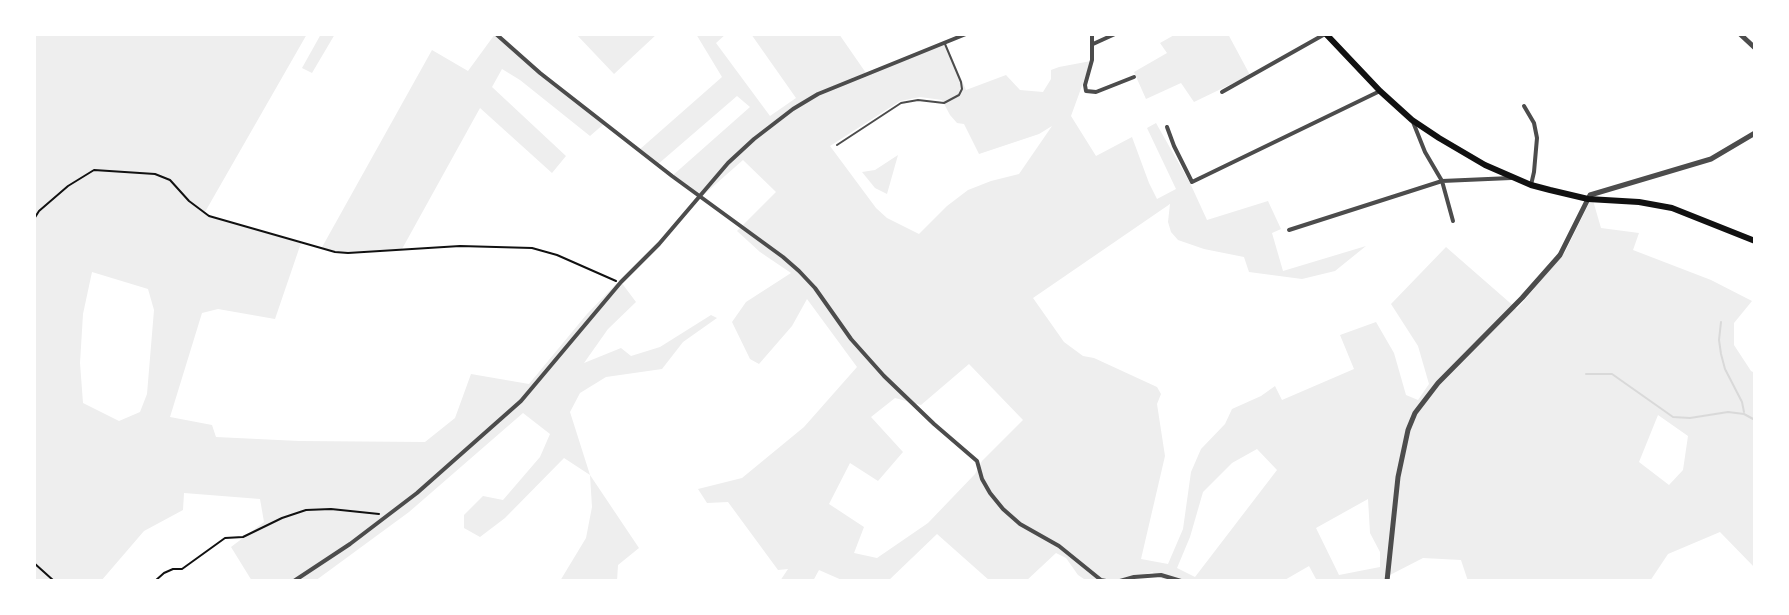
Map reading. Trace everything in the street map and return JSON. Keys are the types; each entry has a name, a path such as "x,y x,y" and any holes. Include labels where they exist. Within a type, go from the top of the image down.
{"main road":[{"path":"1326,34 1412,120 1485,165 1531,185 1588,199 1639,202 1672,208 1755,241"}],"street":[{"path":"496,34 540,73 700,198 783,257 815,288 851,339 884,376 977,461 986,486 1003,509 1020,524 1059,546 1106,581"},
{"path":"294,581 350,544 417,493 521,401 621,282 659,244 728,163 754,139 818,94 966,34"},
{"path":"1092,34 1092,65 1085,85 1088,93 1134,77"},
{"path":"1093,44 1115,34"},
{"path":"1222,92 1326,34"},
{"path":"1740,34 1755,48"},
{"path":"1167,127 1192,182 1380,91"},
{"path":"1524,106 1534,123 1537,138 1531,185"},
{"path":"1412,120 1425,152 1442,181 1453,221"},
{"path":"1387,581 1398,477 1408,430 1415,413 1438,383 1560,255 1590,195 1711,159 1755,133"},
{"path":"1289,230 1442,181 1514,178"},
{"path":"1120,581 1161,575 1181,581"}],"lane":[{"path":"837,145 901,103 918,100 944,103 959,95 962,86 944,43"}],"path":[{"path":"34,219 68,186 94,170 155,174 170,180 189,201 209,216 335,252 468,246 538,248 621,282"},
{"path":"155,581 173,569 182,569 225,538 243,537 306,510 388,515"},
{"path":"34,563 54,581"}],"shaded area":[{"path":"34,34 307,34 205,212 209,216 301,243 275,319 218,309 202,313 170,417 212,425 216,437 425,442 455,418 471,374 529,384 618,282 636,302 608,329 584,363 621,348 631,356 660,347 711,315 717,318 683,342 662,369 606,377 580,393 570,412 590,475 564,458 505,518 480,537 464,528 464,515 483,496 503,500 540,457 550,434 523,413 409,512 315,581 252,581 231,547 264,522 260,499 184,493 183,510 144,531 101,581 34,581","holes":["92,272 148,289 154,310 147,394 140,412 119,421 83,403 80,363 83,314"]},
{"path":"321,34 335,34 312,73 302,68"},
{"path":"495,34 605,123 590,136 502,69 492,87 566,156 552,173 480,108 402,249 348,253 321,249 432,50 468,71"},
{"path":"576,34 657,34 614,74"},
{"path":"696,34 726,34 716,43 770,116 796,98 751,34 839,34 866,73 945,42 966,90 1006,75 1020,90 1043,92 1051,79 1051,70 1091,61 1071,116 1096,156 1132,137 1157,199 1176,189 1147,128 1156,123 1207,220 1268,201 1281,229 1272,233 1283,271 1366,246 1335,271 1302,279 1249,272 1244,257 1178,240 1168,222 1170,204 1033,298 1064,342 1083,356 1094,358 1157,387 1161,394 1157,404 1165,456 1141,559 1168,564 1183,529 1191,472 1201,449 1225,424 1232,409 1275,386 1282,400 1354,369 1340,335 1376,322 1394,353 1406,395 1418,400 1429,384 1418,346 1391,304 1446,247 1517,309 1565,252 1592,197 1601,228 1639,233 1633,250 1711,280 1752,301 1734,323 1734,345 1755,373 1755,568 1720,532 1668,554 1650,581 1468,581 1461,560 1423,558 1388,576 1388,581 1314,581 1316,579 1309,566 1283,581 1166,581 1152,572 1126,581 1087,581 1078,575 1066,558 1056,553 1026,581 990,581 937,534 888,581 844,581 819,570 813,581 780,581 788,569 778,570 728,502 707,503 698,489 742,478 804,427 857,367 807,299 792,326 759,364 750,359 732,322 746,302 791,273 760,252 737,231 776,192 743,160 700,198 672,176 750,107 737,96 657,165 639,150 722,77","holes":["920,97 942,100 957,123 964,124 979,154 1039,134 1052,126 1019,174 968,190 919,234 887,218 876,208 830,146 900,101","969,364 1023,420 928,523 877,558 854,553 864,527 829,504 850,463 878,481 903,452 871,417 895,398 921,405","1658,415 1688,436 1683,470 1669,485 1639,462","1257,449 1277,470 1195,577 1177,568 1203,492 1232,463","1368,499 1370,533 1380,552 1380,567 1339,575 1316,528"]},
{"path":"1176,34 1228,34 1250,75 1194,102 1181,83 1146,99 1134,72 1167,53 1160,43"},
{"path":"898,155 887,194 875,188 862,172 875,170"},
{"path":"590,475 639,548 618,565 617,581 560,581 586,538 592,507"}],"waterway":[{"path":"1721,322 1721,354 1744,412"},
{"path":"1586,374 1612,374 1673,417 1690,418 1728,412 1744,414 1755,420"}]}
